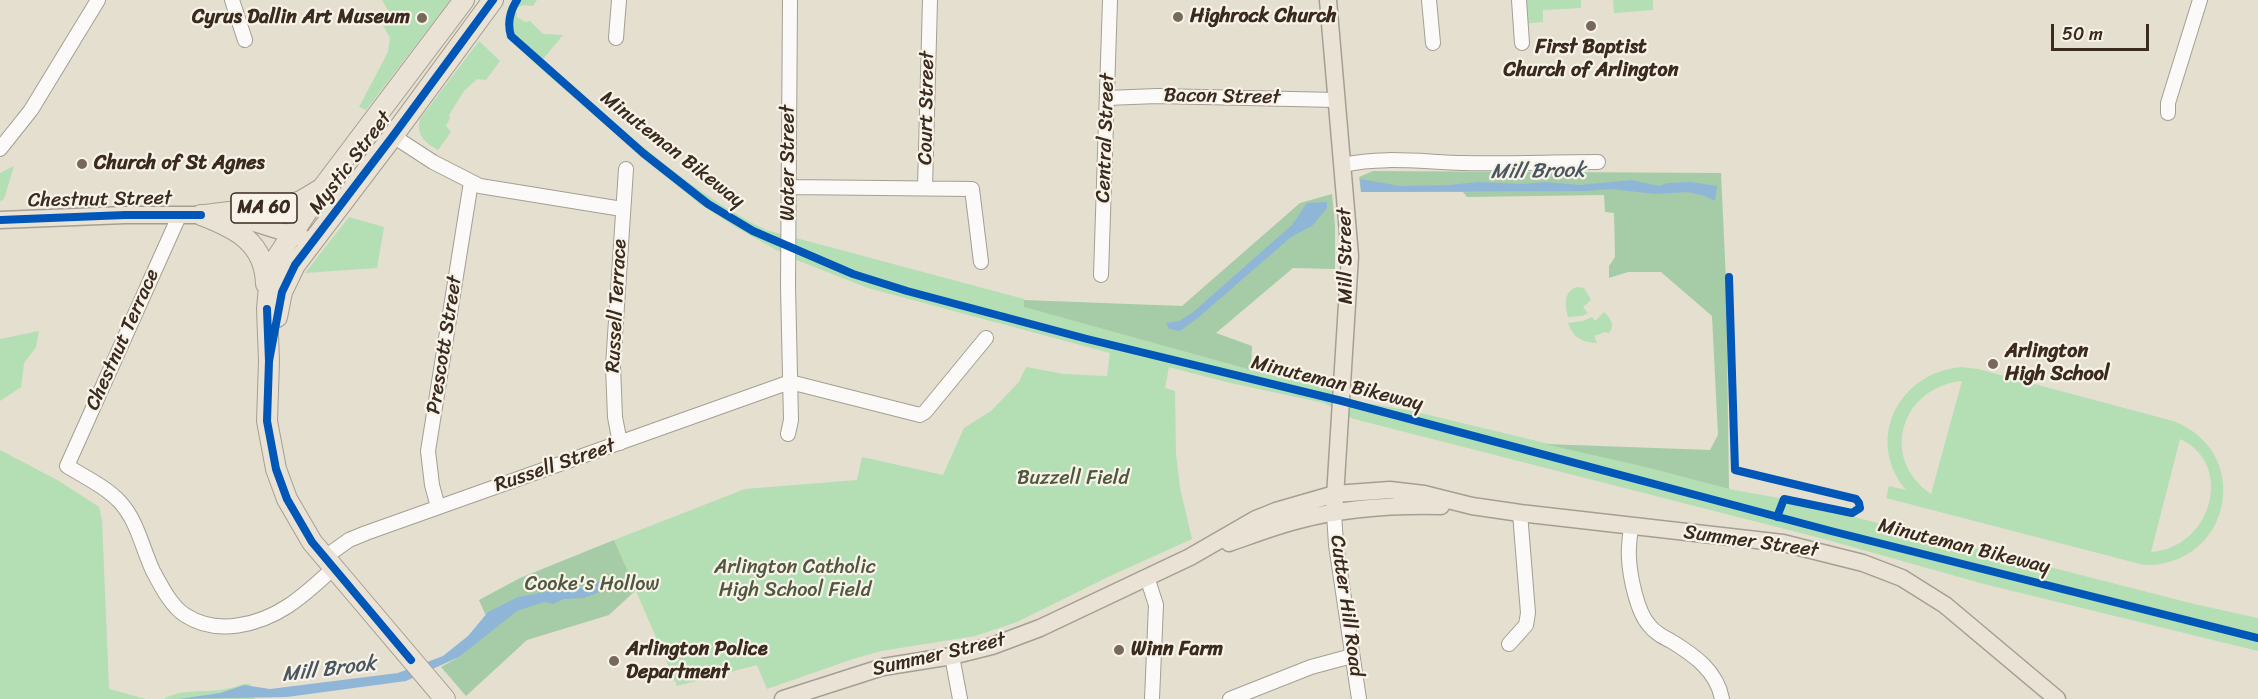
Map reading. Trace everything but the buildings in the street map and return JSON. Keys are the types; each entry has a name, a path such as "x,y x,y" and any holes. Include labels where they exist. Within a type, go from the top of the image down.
{"highway":[{"name":"Mystic Street","path":"445,699 329,562 294,514 276,469 267,421 269,361 267,309 273,267 292,234 310,211 323,188 464,0"},
{"name":"Mystic Street","path":"269,361 285,283 294,265 493,0"},
{"path":"370,126 393,136"},
{"name":"MA 60","path":"201,215 288,206 323,188"},
{"path":"201,215 241,233 254,246 264,267 267,309"}],"main road":[{"name":"Mill Street","path":"1328,0 1350,256 1334,513"},
{"name":"Chestnut Street","path":"0,220 201,215 248,221 312,241"},
{"name":"Summer Street","path":"783,699 883,667 952,656 992,646 1030,632 1147,577 1266,515 1297,503 1335,494 1381,491 1408,492 1472,506 1520,513 1783,543 1863,563 1902,578 1924,591 1961,617 2057,699"},
{"name":"Summer Street","path":"1190,556 1276,526 1334,513 1404,506 1472,506"}],"street":[{"path":"0,148 31,110 98,0"},
{"path":"232,0 245,39"},
{"path":"616,38 619,0"},
{"name":"Water Street","path":"788,434 791,420 790,0"},
{"name":"Court Street","path":"789,187 926,188 930,0"},
{"name":"Central Street","path":"1101,275 1110,0"},
{"path":"1429,0 1433,43"},
{"path":"1519,0 1522,43"},
{"path":"2168,113 2168,103 2200,0"},
{"name":"Bacon Street","path":"1107,98 1157,96 1336,100"},
{"path":"393,136 433,162 471,182 507,192 622,209"},
{"path":"1343,165 1357,162 1415,160 1462,163 1598,162"},
{"name":"Russell Terrace","path":"620,443 615,417 613,366 626,169"},
{"name":"Prescott Street","path":"438,507 432,485 428,451 471,182"},
{"path":"926,188 972,189 981,262"},
{"name":"Chestnut Terrace","path":"67,466 180,214"},
{"path":"790,382 920,415 925,412 986,338"},
{"name":"Russell Street","path":"67,466 110,492 119,501 134,523 149,563 169,598 185,615 205,623 226,627 268,618 296,600 349,540 790,382"},
{"name":"Cutter Hill Road","path":"1334,513 1336,545 1359,699"},
{"path":"1509,644 1526,625 1528,613 1520,513"},
{"path":"1631,526 1629,561 1640,608 1646,621 1655,632 1693,654 1703,664 1712,676 1722,699"},
{"path":"1147,577 1156,604 1152,699"},
{"path":"952,656 960,699"},
{"path":"1230,699 1311,668 1352,656"}],"green space":[{"path":"382,0 450,0 366,110 359,107 388,52 390,38 384,27 389,12"},
{"path":"513,0 537,0 533,6 520,6 516,10 517,17 525,22 530,21 543,34 563,35 543,59 677,174 736,214 766,230 1024,299 1025,307 1251,370 1327,388 1355,401 1412,411 1729,489 1784,499 2194,604 2258,618 2258,651 1984,584 1824,539 1354,419 1324,403 1169,367 1165,388 1175,391 1176,454 1180,488 1192,539 1017,622 975,636 881,651 767,689 757,665 677,686 614,540 745,489 857,480 862,457 943,475 964,428 991,411 1019,382 1026,367 1064,374 1107,376 1110,353 868,288 789,257 737,228 700,204 655,168 542,70 508,37 505,25 508,8"},
{"path":"1519,0 1581,0 1581,8 1543,10 1543,22 1521,24"},
{"path":"1613,0 1653,0 1653,10 1614,13"},
{"path":"479,41 500,61 486,80 477,79 464,91 449,115 446,126 451,132 438,150 423,138 419,130 420,119"},
{"path":"14,166 5,196 0,201 0,173"},
{"path":"1373,171 1721,173 1726,281 1729,489 1545,444 1710,450 1718,435 1712,316 1661,272 1628,272 1609,278 1609,266 1615,257 1614,213 1605,212 1604,195 1467,197 1463,192 1361,192 1359,177"},
{"path":"1332,194 1335,269 1293,268 1216,333 1252,346 1251,370 1024,307 1024,300 1182,306 1300,203"},
{"path":"349,217 384,227 377,268 305,273"},
{"path":"1584,288 1591,300 1583,307 1588,313 1568,317 1567,296 1572,289"},
{"path":"1604,312 1610,319 1612,327 1609,333 1594,336 1597,343 1579,338 1568,323 1592,317 1595,321"},
{"path":"39,331 36,347 24,363 21,387 0,401 0,339"},
{"path":"1962,367 1978,369 2173,421 2199,436 2215,457 2223,481 2222,505 2213,528 2197,548 2174,561 2144,565 1886,498 1889,486 1906,490 1894,470 1888,450 1889,430 1895,411 1906,395 1921,381 1940,372","holes":["1962,381 1931,494 1915,479 1905,462 1902,444 1904,427 1911,410 1940,386","2180,439 2197,451 2207,467 2211,485 2209,503 2201,521 2189,536 2172,547 2151,552"]},
{"path":"0,450 59,481 99,507 102,520 109,689 146,699 0,699"},
{"name":"Cooke's Hollow","path":"614,540 636,590 609,615 527,640 466,696 441,667 459,657 493,628 479,600 520,578"},
{"path":"250,684 254,699 164,699 179,693 233,688"}],"water":[{"path":"1360,179 1400,186 1478,182 1522,184 1546,182 1580,185 1632,180 1659,186 1667,183 1691,182 1717,186 1715,201 1687,192 1655,194 1611,189 1361,192"},
{"path":"1327,202 1327,208 1312,226 1291,237 1199,317 1180,331 1169,329 1166,323 1179,321 1192,313 1292,225 1307,203"},
{"path":"604,579 608,589 584,598 564,599 553,604 544,602 517,611 459,657 406,681 287,697 179,699 220,693 244,685 270,689 398,673 443,656 468,636 488,612 518,597 583,588"}],"cycle path":[{"path":"269,361 282,292 295,265 493,0"},
{"name":"Minuteman Bikeway","path":"517,0 510,17 511,36 643,153 708,204 753,231 853,274 907,291 1087,339 1342,401 1831,531 2258,638"},
{"path":"0,220 125,215 201,215"},
{"path":"1729,277 1735,470 1856,499 1860,508 1852,513 1784,499 1777,517"},
{"path":"267,309 269,361 267,421 276,469 287,499 312,542 411,660"}],"place":[{"name":"Highrock Church","path":"1178,17"},
{"name":"Cyrus Dallin Art Museum","path":"422,18"},
{"name":"First Baptist Church of Arlington","path":"1591,26"},
{"name":"Church of St Agnes","path":"82,164"},
{"name":"Arlington High School","path":"1993,364"},
{"name":"Winn Farm","path":"1119,650"},
{"name":"Arlington Police Department","path":"614,661"}],"water label":[{"name":"Mill Brook","path":"1538,172"},
{"name":"Mill Brook","path":"329,670"}],"park label":[{"name":"Buzzell Field","path":"1073,479"},
{"name":"Arlington Catholic High School Field","path":"795,580"}]}
